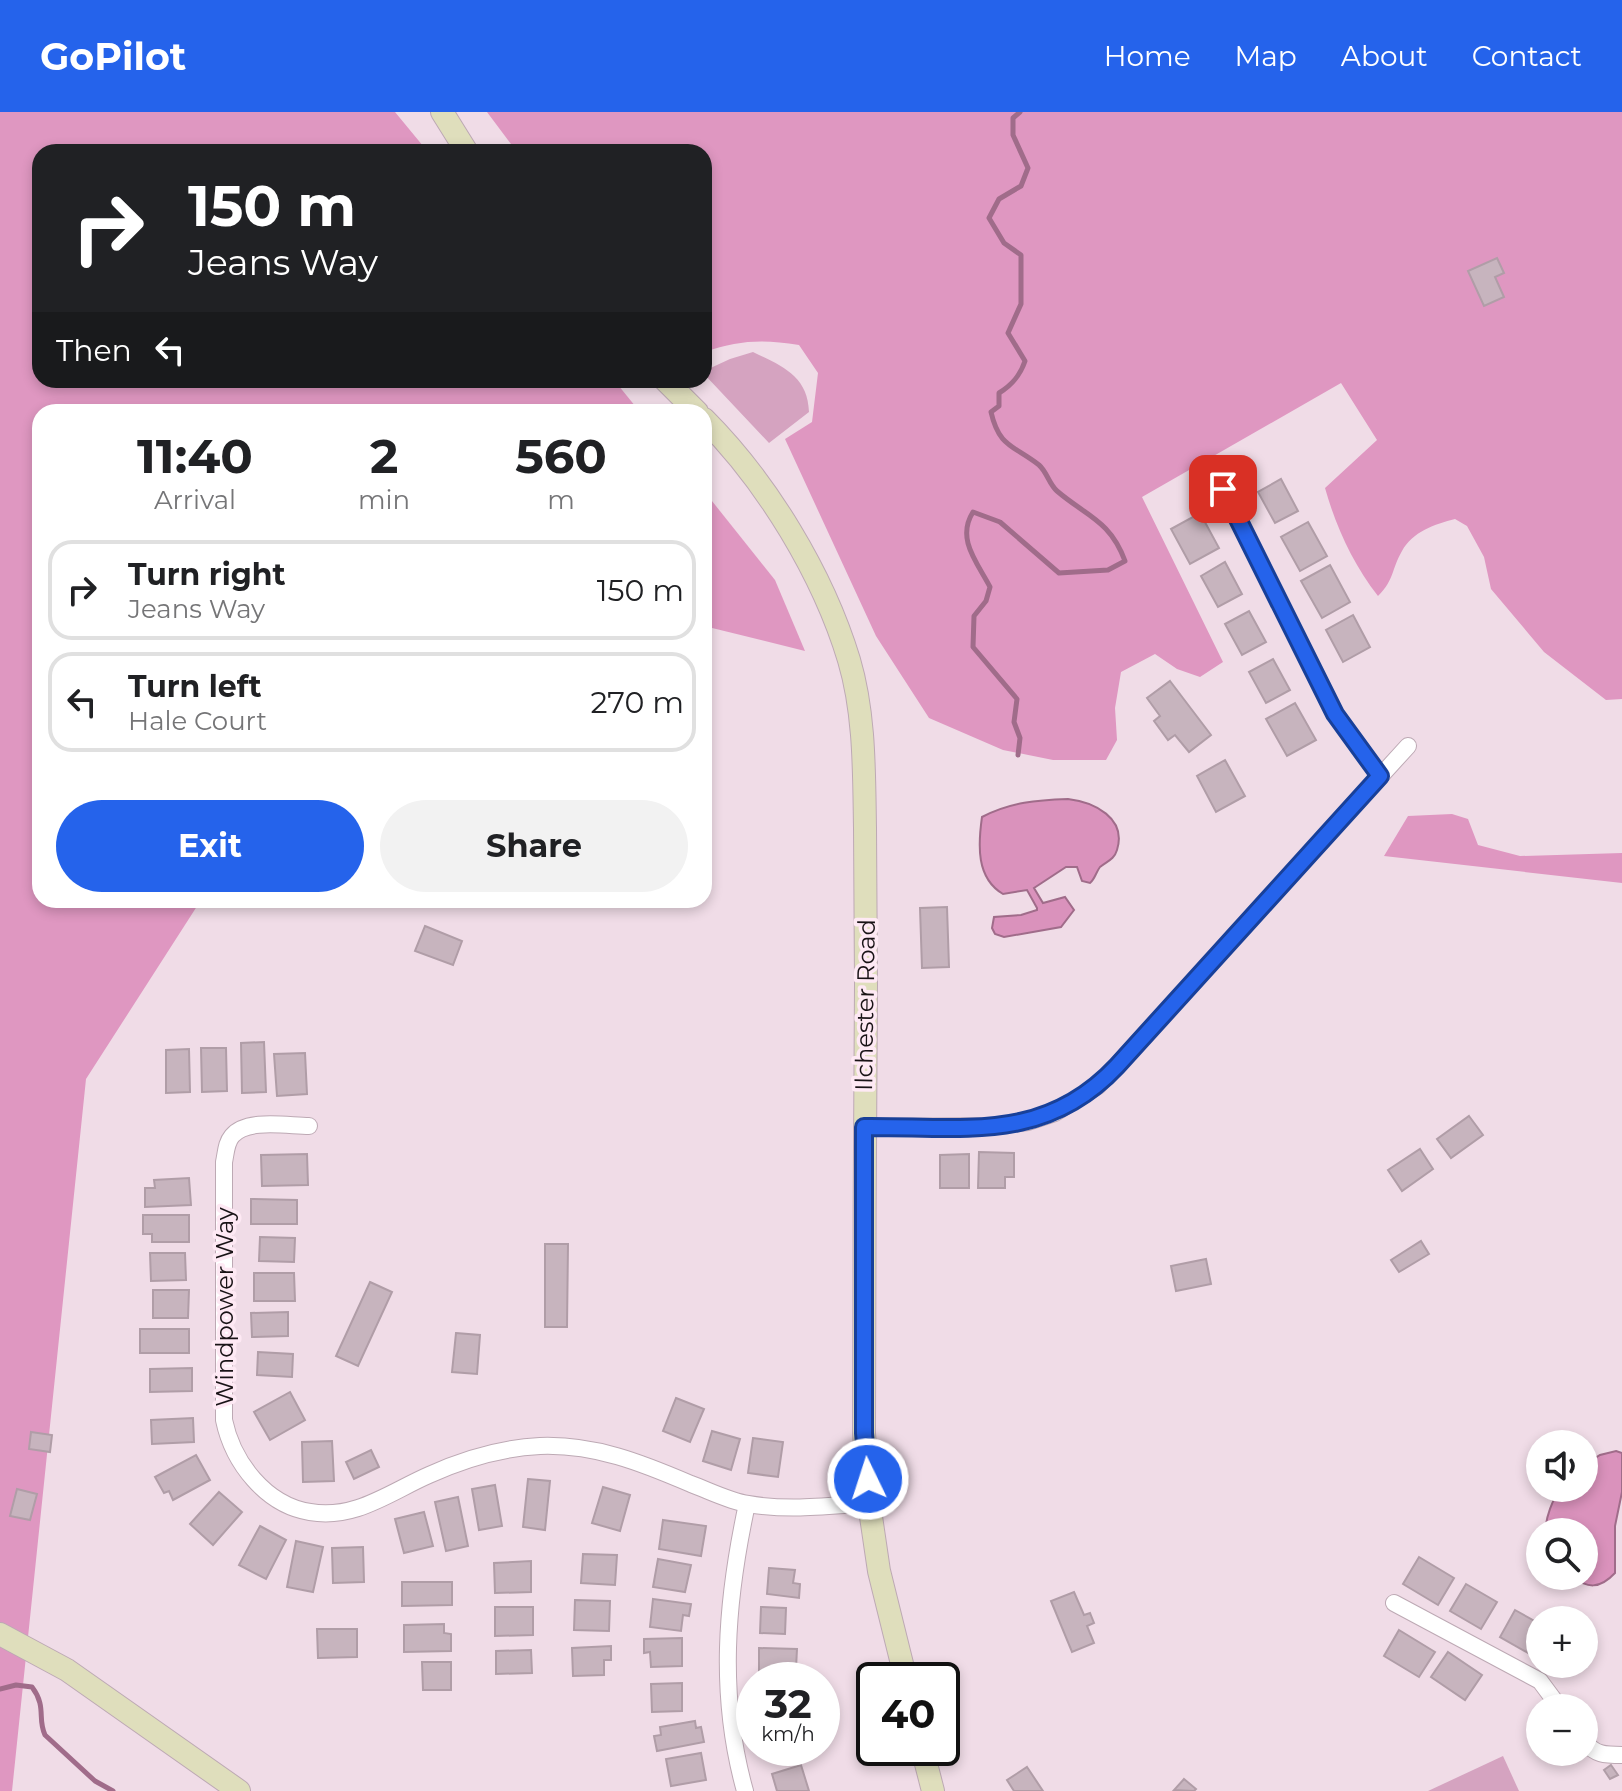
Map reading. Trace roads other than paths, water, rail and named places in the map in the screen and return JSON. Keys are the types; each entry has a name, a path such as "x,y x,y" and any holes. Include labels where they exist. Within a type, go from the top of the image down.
{"street":[{"path":"442,112 462,144"},
{"path":"673,388 689,404"},
{"name":"Ilchester Road","path":"712,428 755,478 785,524 833,617 849,661 860,712 864,768 866,923 864,1433 869,1503 879,1571 902,1662"},
{"path":"1223,489 1335,714 1380,776"},
{"path":"864,1127 996,1126 1028,1122 1055,1113 1079,1100 1107,1076 1408,746"},
{"name":"Windpower Way","path":"309,1126 251,1126 240,1130 232,1135 224,1162 224,1420 228,1438 238,1458 250,1476 267,1492 286,1504 309,1512 333,1514 367,1505 429,1475 484,1454 508,1449 568,1447 622,1456 747,1504 785,1508 869,1503"},
{"path":"745,1791 731,1720 726,1670 733,1568 747,1504"},
{"path":"1394,1603 1540,1681 1550,1694"},
{"path":"0,1634 67,1670 239,1791"},
{"path":"1598,1753 1622,1755"},
{"path":"927,1766 933,1791"}],"waterway":[{"path":"1018,755 1020,738 1014,722 1017,699 973,647 974,616 986,601 990,587 967,541 968,522 973,512 1000,522 1059,573 1108,570 1125,561 1105,527 1057,491 1039,465 1003,439 991,412 999,406 999,393 1015,380 1025,361 1008,333 1021,304 1021,255 1004,243 989,218 999,199 1021,186 1028,168 1013,135 1013,118 1020,112"},
{"path":"0,1689 16,1685 32,1687 41,1706 45,1735 95,1781 113,1791"}]}
